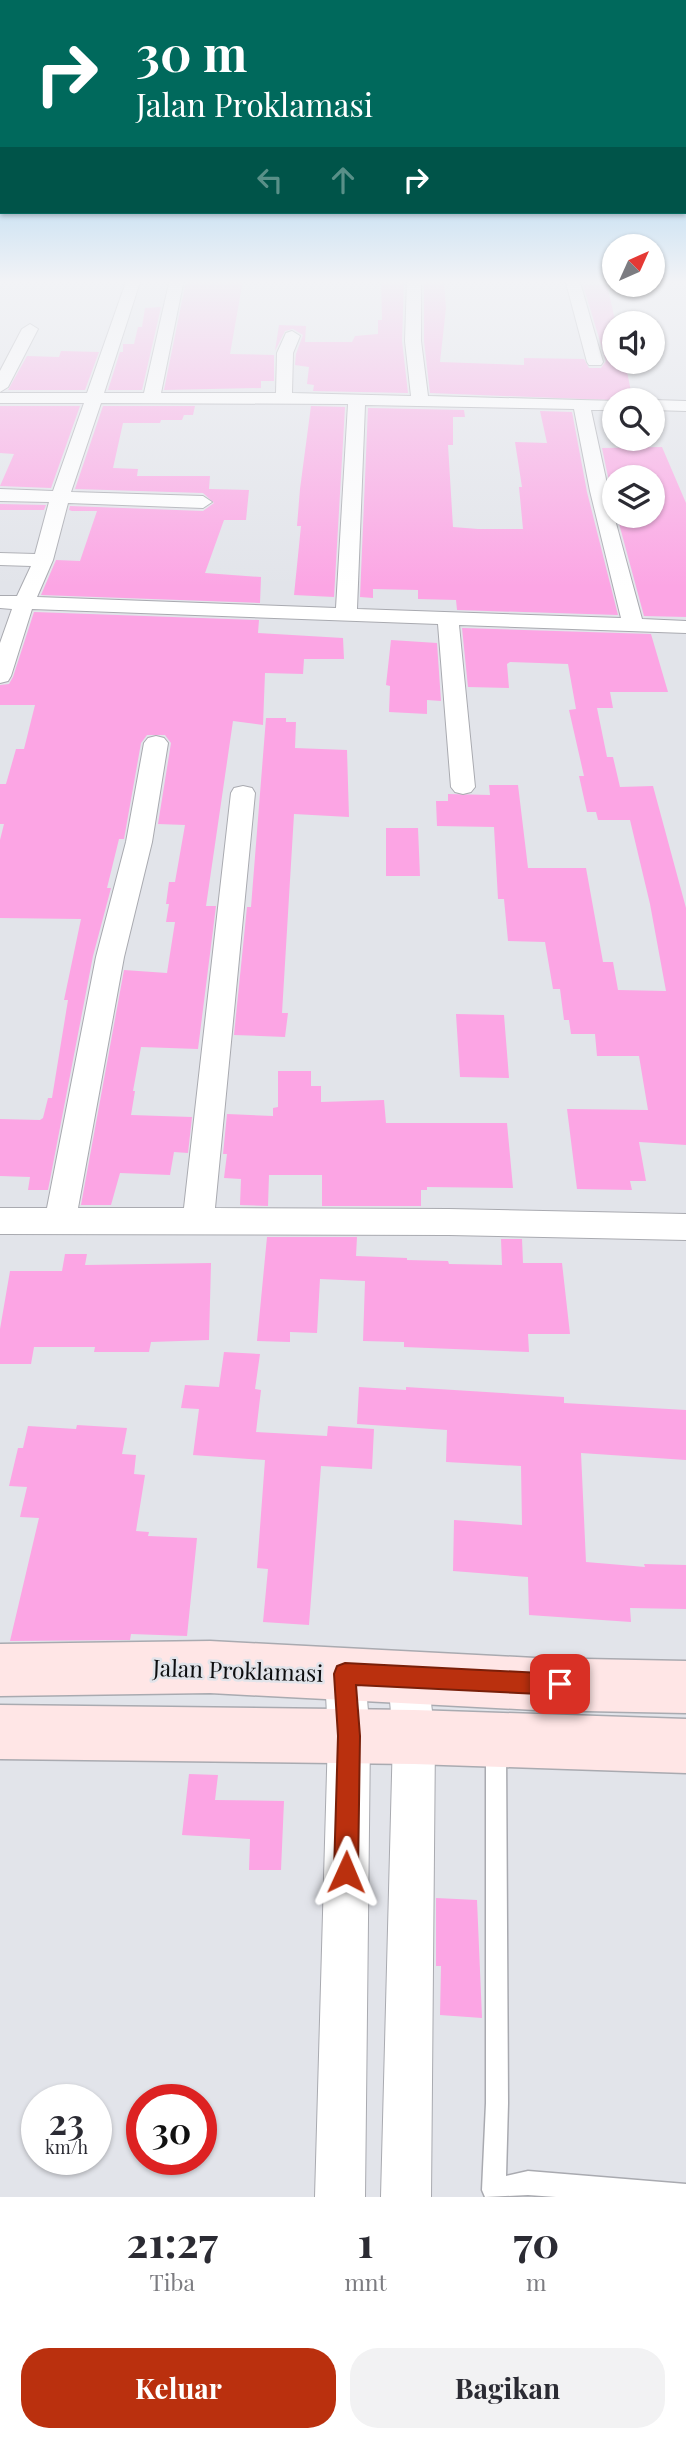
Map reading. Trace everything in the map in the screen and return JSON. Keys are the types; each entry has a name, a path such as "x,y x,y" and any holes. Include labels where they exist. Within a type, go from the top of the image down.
{"street":[{"path":"0,676 24,603 43,560 60,498 100,382"},
{"path":"152,397 155,382"},
{"path":"284,382 284,398"},
{"path":"418,382 420,401"},
{"path":"0,398 284,398 602,405"},
{"path":"346,614 357,400"},
{"path":"581,404 599,491 633,625"},
{"path":"665,405 686,406"},
{"path":"0,495 156,498 203,502"},
{"path":"0,559 43,560"},
{"path":"0,602 686,627"},
{"path":"448,618 463,787"},
{"path":"60,1221 110,957 139,842 156,743"},
{"path":"198,1223 243,793"},
{"path":"0,1221 449,1222 686,1227"},
{"name":"Jalan Proklamasi","path":"0,1670 210,1667 408,1678 493,1711 686,1746"},
{"path":"340,2197 349,1736 345,1674"},
{"path":"407,2197 414,1737 408,1678"},
{"name":"Jalan Proklamasi","path":"0,1732 414,1737 493,1711 686,1688"}],"lane":[{"path":"493,1711 497,2103 494,2193 528,2183 686,2196"}],"building":[{"path":"13,382 88,382 85,390 8,390"},
{"path":"111,382 144,382 142,390 108,390"},
{"path":"166,382 261,382 261,388 164,390"},
{"path":"307,382 407,382 408,393 313,391 314,385 307,384"},
{"path":"429,382 629,382 630,388 602,388 602,400 430,393"},
{"path":"0,406 80,406 51,488 0,486 14,454 0,453"},
{"path":"103,406 195,406 193,415 184,415 182,420 123,423 113,468 138,469 137,476 210,476 209,489 249,490 246,520 224,520 205,573 261,577 260,603 41,595 56,560 80,561 97,511 72,511 69,510 70,506 203,511 214,503 203,493 75,489"},
{"path":"311,406 345,407 334,597 294,595 301,526 297,526 300,489"},
{"path":"368,408 464,410 465,417 453,417 453,445 448,445 453,527 478,529 523,529 519,487 522,487 515,442 547,443 540,411 572,412 587,492 618,615 457,610 456,600 418,599 418,590 373,589 373,598 360,597"},
{"path":"603,451 664,451 686,503 686,617 644,616 620,528 665,528 665,465 606,465"},
{"path":"0,504 46,505 44,510 0,510"},
{"path":"34,612 259,620 258,633 343,638 344,659 304,659 303,674 265,673 263,725 233,721 206,906 216,906 198,1049 141,1047 133,1091 131,1115 192,1117 188,1153 174,1152 170,1175 120,1173 111,1205 81,1205 124,970 167,973 175,922 166,922 169,904 166,904 169,882 175,882 185,825 158,824 171,743 165,735 147,735 141,743 124,839 119,839 107,888 111,888 93,956 48,1190 28,1190 30,1177 0,1176 0,1119 40,1120 43,1118 48,1098 52,1098 68,1000 64,1000 81,919 0,918 0,840 4,824 0,824 0,784 6,784 16,749 24,749 35,705 0,705 0,685 9,684 13,677"},
{"path":"462,628 651,634 668,692 610,692 613,708 597,708 607,757 613,757 620,787 653,786 686,908 686,1145 639,1142 646,1181 630,1181 632,1190 577,1189 567,1109 648,1110 639,1056 597,1056 595,1034 571,1034 569,1020 564,1020 560,989 553,989 545,942 508,941 504,899 498,899 494,827 437,826 436,801 448,801 448,794 490,795 489,785 518,785 528,868 586,868 603,962 613,962 618,990 666,991 650,904 630,820 598,820 596,812 587,812 579,776 584,776 569,710 576,709 568,664 510,662 507,664 509,688 468,687"},
{"path":"391,640 437,643 441,701 427,700 427,714 389,712 390,686 386,685"},
{"path":"266,718 286,718 286,722 296,722 295,748 347,750 349,817 294,814 282,1013 288,1013 285,1037 234,1035 247,907 251,907"},
{"path":"386,828 418,828 420,876 386,876"},
{"path":"456,1014 504,1015 509,1078 460,1077"},
{"path":"278,1071 311,1071 311,1086 321,1086 321,1102 384,1100 386,1123 507,1123 513,1188 427,1187 427,1190 421,1190 421,1206 322,1206 322,1175 269,1175 268,1206 240,1205 241,1179 224,1178 227,1154 223,1154 227,1114 273,1116 273,1108 278,1107"},
{"path":"267,1237 357,1237 356,1256 448,1261 449,1264 502,1265 501,1239 522,1239 523,1263 562,1263 570,1334 528,1334 529,1352 404,1347 404,1342 363,1341 365,1281 320,1279 317,1333 290,1332 290,1342 257,1341"},
{"path":"65,1254 87,1254 85,1265 211,1263 209,1340 151,1342 149,1352 94,1352 95,1347 34,1347 31,1364 0,1364 0,1329 10,1271 62,1271"},
{"path":"224,1352 260,1354 255,1389 261,1390 256,1432 327,1436 328,1426 374,1429 372,1469 321,1466 309,1625 263,1622 268,1569 257,1568 265,1460 193,1455 199,1409 181,1408 185,1385 219,1387"},
{"path":"359,1387 406,1390 406,1387 564,1397 564,1403 686,1410 686,1460 581,1453 586,1562 645,1567 644,1564 686,1565 686,1609 630,1608 631,1622 529,1615 528,1577 453,1571 454,1520 522,1525 521,1466 446,1462 447,1430 357,1424"},
{"path":"77,1425 127,1428 122,1454 136,1455 134,1474 145,1475 136,1531 149,1532 148,1536 197,1538 187,1636 131,1634 130,1640 10,1641 39,1518 20,1517 27,1487 9,1486 18,1448 23,1448 28,1426 76,1429"},
{"path":"189,1774 218,1775 215,1800 284,1801 281,1870 249,1870 250,1839 182,1835"},
{"path":"436,1898 477,1900 482,2018 440,2015 441,1966 436,1966"}],"route":[{"path":"346,1872 349,1736 345,1674 560,1684"}]}
